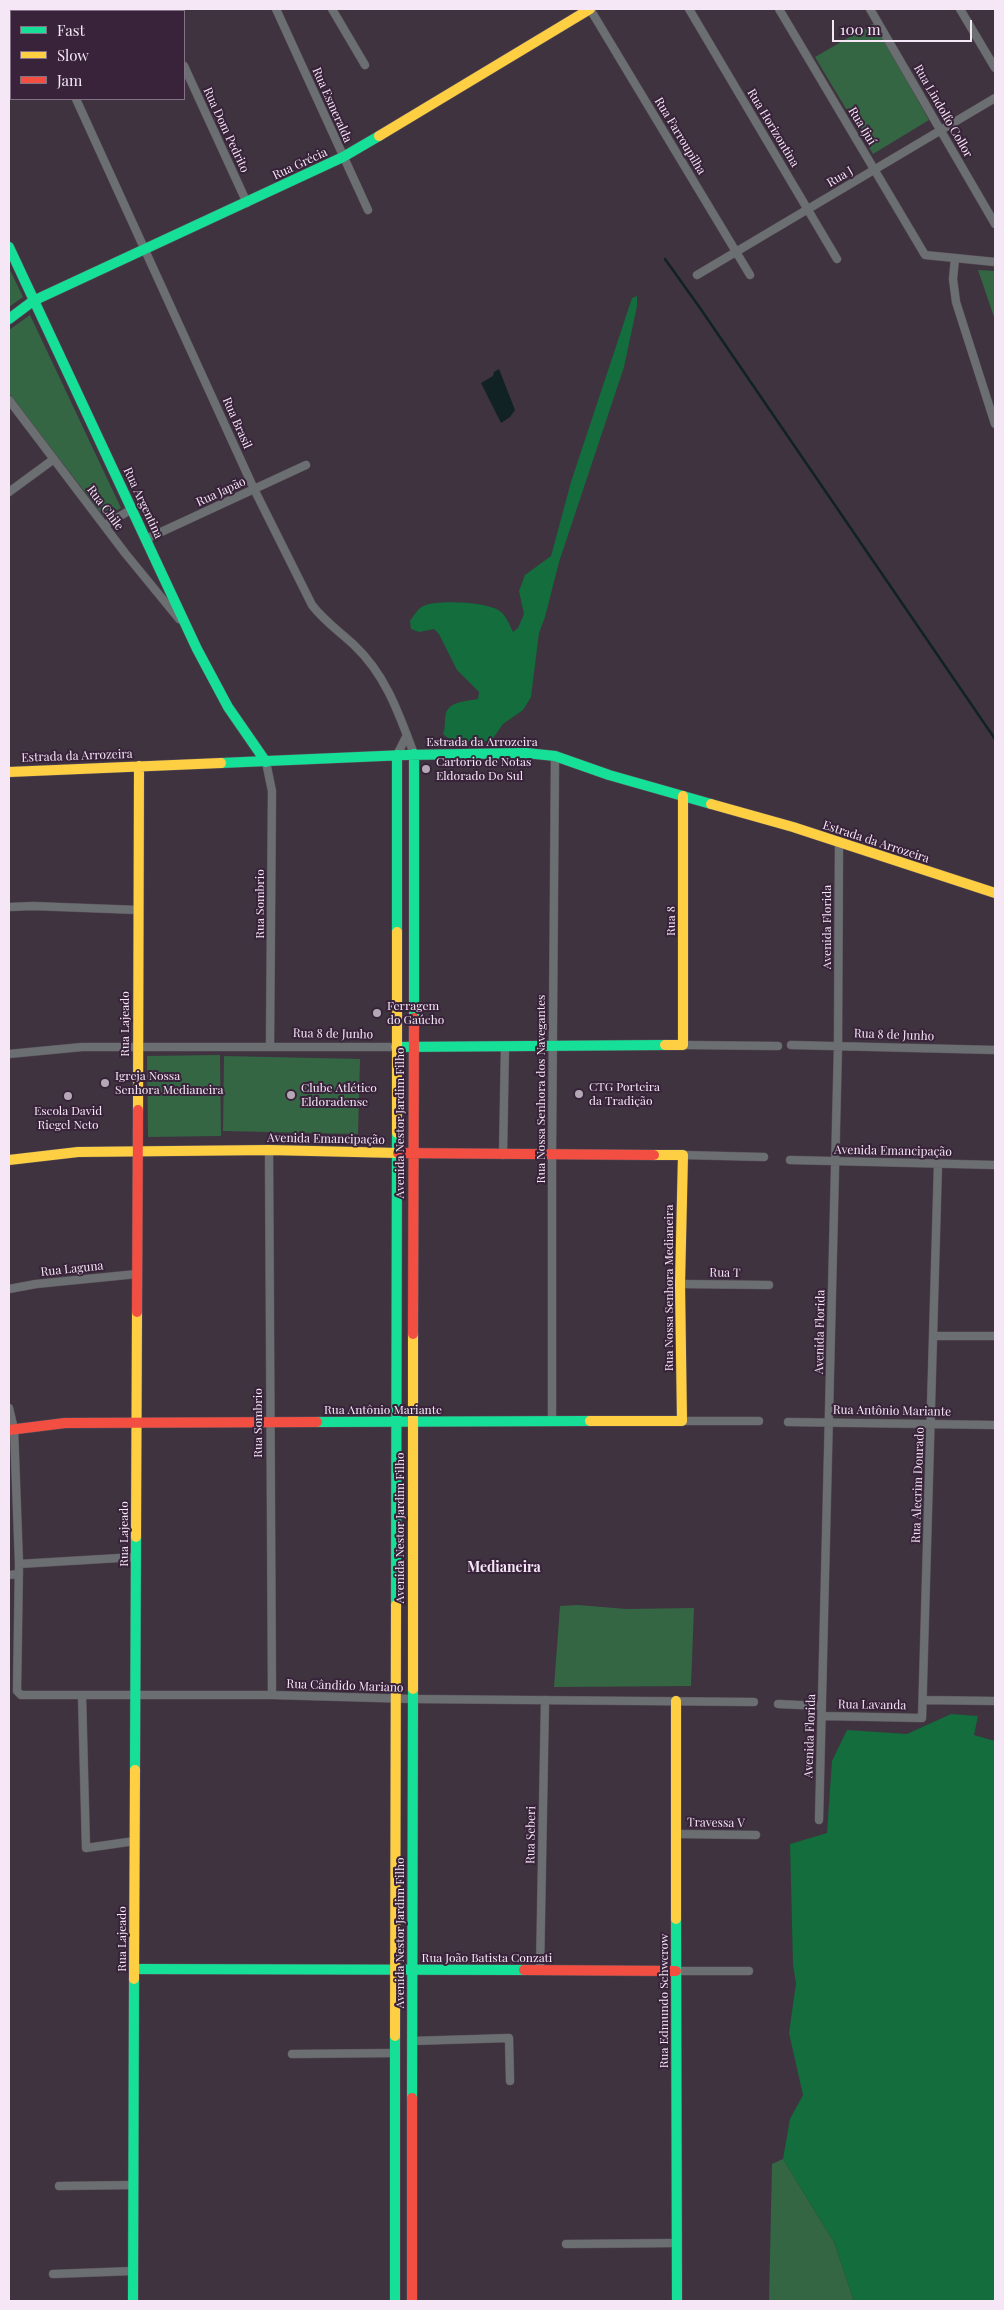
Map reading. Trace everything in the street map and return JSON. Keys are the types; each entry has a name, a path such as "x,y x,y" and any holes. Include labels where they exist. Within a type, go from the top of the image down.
{"main road":[{"name":"Rua Grécia","path":"9,320 33,301 344,157 590,9"},
{"name":"Rua Argentina","path":"9,247 186,628 232,714 266,762"},
{"name":"Estrada da Arrozeira","path":"9,772 414,754 526,753 555,756 609,775 793,827 995,893"},
{"name":"Avenida Nestor Jardim Filho","path":"412,2301 414,754"},
{"name":"Avenida Nestor Jardim Filho","path":"396,2301 397,755"},
{"name":"Rua Lajeado","path":"133,2301 139,766"},
{"name":"Rua 8","path":"683,796 683,1045"},
{"name":"Rua 8 de Junho","path":"396,1047 683,1045"},
{"name":"Avenida Emancipação","path":"9,1160 78,1152 269,1150 413,1154 683,1155"},
{"name":"Rua Nossa Senhora Medianeira","path":"682,1421 680,1284 683,1155"},
{"path":"396,1300 413,1300"},
{"name":"Rua Antônio Mariante","path":"11,1430 65,1423 682,1421"},
{"name":"Rua Edmundo Schwcrow","path":"676,1701 677,2301"},
{"name":"Rua João Batista Conzati","path":"135,1969 676,1971"},
{"path":"396,2107 412,2106"},
{"path":"396,2284 412,2284"}],"street":[{"name":"Rua Esmeralda","path":"276,9 368,210"},
{"path":"332,9 365,65"},
{"name":"Rua Farroupilha","path":"590,9 750,275"},
{"name":"Rua Horizontina","path":"689,9 837,259"},
{"name":"Rua Ijuí","path":"779,9 925,255 955,258"},
{"name":"Rua Lindolfo Collor","path":"870,9 995,224"},
{"path":"960,9 995,68"},
{"name":"Rua Dom Pedrito","path":"185,68 247,203"},
{"name":"Rua J","path":"697,275 995,98"},
{"name":"Rua Brasil","path":"76,100 254,489 312,605 322,618 354,645 376,669 392,695 414,754"},
{"path":"995,262 955,258 953,278 956,302 993,409 995,424"},
{"name":"Rua Chile","path":"9,400 104,525 186,628"},
{"path":"9,492 54,459"},
{"name":"Rua Japão","path":"146,539 306,465"},
{"path":"104,525 132,510"},
{"path":"397,755 407,735"},
{"name":"Rua Nossa Senhora dos Navegantes","path":"552,1422 555,756"},
{"name":"Rua Sombrio","path":"266,762 272,791 270,1046"},
{"name":"Avenida Florida","path":"819,1820 838,1046 839,843"},
{"path":"9,906 138,910"},
{"name":"Rua 8 de Junho","path":"683,1045 778,1046"},
{"name":"Rua 8 de Junho","path":"791,1045 995,1050"},
{"path":"503,1155 505,1046"},
{"name":"Rua 8 de Junho","path":"9,1054 82,1047 396,1047"},
{"name":"Rua Sombrio","path":"269,1150 269,1423 272,1695"},
{"name":"Avenida Emancipação","path":"683,1155 764,1157"},
{"name":"Avenida Emancipação","path":"790,1160 995,1165"},
{"name":"Rua Alecrim Dourado","path":"922,1718 938,1164"},
{"name":"Rua Laguna","path":"9,1289 36,1284 137,1274"},
{"name":"Rua T","path":"680,1284 769,1285"},
{"path":"934,1336 995,1336"},
{"path":"9,1408 12,1490 19,1564 19,1574 9,1575"},
{"name":"Rua Antônio Mariante","path":"682,1421 759,1421"},
{"name":"Rua Antônio Mariante","path":"788,1422 995,1425"},
{"path":"19,1564 136,1558"},
{"name":"Rua Cândido Mariano","path":"19,1574 19,1693 28,1697 272,1695 396,1699 754,1702"},
{"path":"82,1696 86,1848 135,1841"},
{"name":"Rua Seberi","path":"540,1970 544,1700"},
{"name":"Rua Lavanda","path":"923,1700 995,1701"},
{"path":"778,1704 822,1706"},
{"name":"Rua Lavanda","path":"822,1716 922,1718"},
{"name":"Travessa V","path":"676,1834 756,1835"},
{"name":"Rua João Batista Conzati","path":"676,1971 749,1971"},
{"path":"412,2041 508,2038 510,2081"},
{"path":"292,2054 396,2053"},
{"path":"59,2186 134,2185"},
{"path":"566,2244 676,2243"},
{"path":"53,2274 134,2272"}],"green space":[{"path":"874,23 929,120 873,154 815,57"},
{"path":"9,268 23,297 9,307"},
{"path":"978,270 995,271 995,320"},
{"path":"637,296 637,306 624,367 559,562 539,633 531,697 523,710 503,724 491,741 453,742 443,734 448,709 455,704 478,699 479,692 457,670 439,634 434,629 419,632 411,629 410,621 418,610 426,605 433,603 465,603 495,609 505,616 513,632 518,628 524,614 519,591 525,575 551,556 571,482 632,298"},
{"path":"30,315 121,508 104,517 9,393 9,330"},
{"path":"220,1055 221,1136 148,1137 147,1056"},
{"name":"Clube Atlético Eldoradense","path":"224,1056 360,1059 358,1134 223,1131"},
{"path":"578,1605 626,1609 694,1608 691,1686 554,1687 560,1606"},
{"path":"951,1714 978,1716 974,1735 995,1741 995,2301 854,2301 834,2242 783,2159 790,2119 803,2095 789,2033 796,1983 793,1965 790,1844 827,1833 832,1761 847,1730 907,1734"},
{"path":"783,2159 834,2242 854,2301 769,2301 772,2164"}],"shaded area":[{"path":"499,369 515,410 510,417 501,423 481,383 493,376 494,372"}],"waterway":[{"path":"665,259 995,739"}],"traffic: fast":[{"path":"9,319 33,301 343,157 379,136"},
{"path":"9,247 197,649 228,707 266,762"},
{"path":"221,763 405,755 526,753 555,756 609,775 711,804"},
{"path":"414,754 414,1018"},
{"path":"397,755 397,932"},
{"path":"396,1047 665,1045"},
{"path":"396,1605 397,1133"},
{"path":"317,1422 590,1421"},
{"path":"135,1770 136,1537"},
{"path":"412,2098 413,1689"},
{"path":"676,1919 677,2301"},
{"path":"135,1969 524,1970"},
{"path":"133,2301 134,1979"},
{"path":"395,2036 395,2301"}],"traffic: slow":[{"path":"379,136 590,9"},
{"path":"9,772 221,763"},
{"path":"138,1110 139,766"},
{"path":"665,1045 683,1045 683,796"},
{"path":"711,804 793,827 995,893"},
{"path":"397,932 397,1133"},
{"path":"9,1160 78,1152 269,1150 398,1153"},
{"path":"590,1421 682,1421 680,1284 683,1155 654,1155"},
{"path":"136,1537 137,1312"},
{"path":"413,1334 413,1689"},
{"path":"395,2036 396,1605"},
{"path":"676,1701 676,1919"},
{"path":"134,1979 135,1770"}],"traffic: jam":[{"path":"413,1334 414,1018"},
{"path":"137,1312 138,1110"},
{"path":"398,1153 654,1155"},
{"path":"9,1430 65,1423 317,1422"},
{"path":"524,1970 676,1971"},
{"path":"412,2098 412,2301"}],"place":[{"name":"Cartorio de Notas Eldorado Do Sul","path":"426,769"},
{"name":"Ferragem do Gaúcho","path":"377,1013"},
{"name":"Igreja Nossa Senhora Medianeira","path":"105,1083"},
{"name":"CTG Porteira da Tradição","path":"579,1094"},
{"name":"Clube Atlético Eldoradense","path":"291,1095"},
{"name":"Escola David Riegel Neto","path":"68,1096"}],"district":[{"name":"Medianeira","path":"504,1568"}]}
